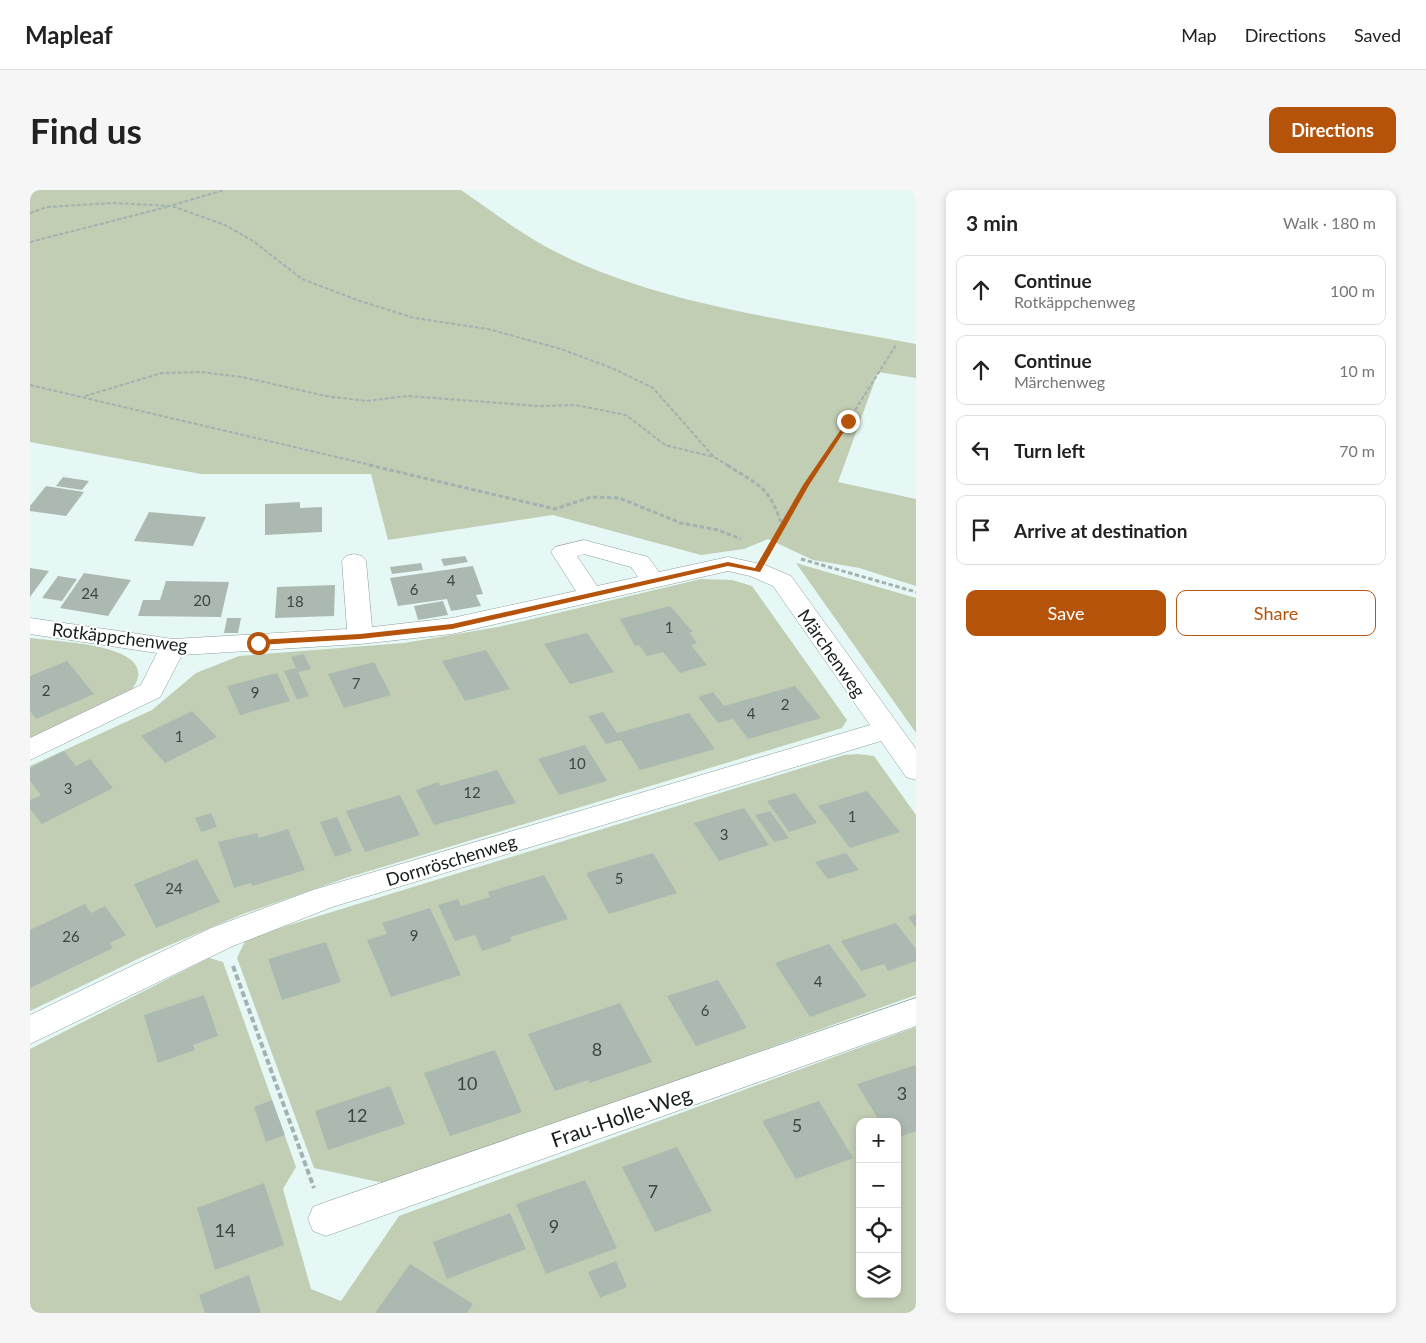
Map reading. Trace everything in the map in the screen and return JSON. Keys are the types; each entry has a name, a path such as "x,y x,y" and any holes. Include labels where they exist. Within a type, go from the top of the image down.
{"street":[{"path":"590,594 563,552 584,547 640,562 652,580"},
{"name":"Märchenweg","path":"728,564 762,560 782,581 916,770"},
{"path":"354,561 360,636"},
{"name":"Rotkäppchenweg","path":"30,626 173,647 360,636 452,626 728,564"},
{"path":"30,750 151,691 173,647"},
{"name":"Dornröschenweg","path":"30,1030 222,937 324,898 887,730"},
{"name":"Frau-Holle-Weg","path":"326,1220 916,1012"}],"path":[{"path":"30,242 172,206 224,190"},
{"path":"30,212 47,208 112,203 172,206 225,225 252,241 302,279 360,301 414,318 488,329 561,349 612,368 652,388 714,457 765,489 776,507 782,526"},
{"path":"762,560 896,345"},
{"path":"83,396 162,373 202,372 242,377 326,396 366,401 408,396 538,406 575,404 626,415 665,445 714,457"},
{"path":"30,385 83,396 272,444 555,509 591,497 620,498 681,523 718,530 762,560"},
{"path":"762,560 776,552"},
{"path":"794,557 916,592"},
{"path":"222,937 326,1220"}],"green space":[{"path":"30,190 461,190 509,224 560,254 601,272 645,287 689,300 734,310 916,344 916,378 878,372 838,482 916,499 916,586 859,568 813,560 768,539 744,549 701,555 553,515 388,540 371,474 201,474 30,442"},
{"path":"796,563 916,598 916,733"},
{"path":"701,579 732,580 752,586 847,720 842,728 346,878 243,914 144,956 30,1011 30,766 152,710 196,673 239,656 404,643 498,627"},
{"path":"30,638 85,644 124,655 136,665 138,677 128,694 30,740"},
{"path":"844,755 874,756 916,815 916,995 388,1184 314,1168 237,958 245,941 286,926"},
{"path":"209,958 223,962 296,1167 283,1189 311,1289 341,1301 399,1216 916,1027 916,1313 30,1313 30,1049"}],"building":[{"path":"63,477 89,481 82,490 56,486"},
{"path":"46,486 84,492 66,516 30,511 30,506"},
{"path":"300,502 300,508 322,507 322,532 265,535 265,504"},
{"path":"149,512 206,517 193,546 134,541"},
{"path":"465,556 468,562 444,566 441,559"},
{"path":"421,563 423,570 392,574 390,567"},
{"path":"473,566 483,594 476,595 481,606 451,611 447,599 398,606 390,578"},
{"path":"30,568 49,571 30,597"},
{"path":"84,573 131,580 108,616 60,608"},
{"path":"58,576 77,579 62,601 42,598"},
{"path":"166,581 229,582 221,617 138,616 143,600 160,600"},
{"path":"335,585 334,616 275,618 277,587"},
{"path":"443,601 448,615 418,620 414,606"},
{"path":"670,606 693,632 689,632 697,643 691,645 707,665 680,673 663,652 647,656 639,645 635,646 620,619"},
{"path":"227,618 241,618 238,633 224,633"},
{"path":"587,633 614,672 570,684 544,644"},
{"path":"486,650 510,689 465,701 442,661"},
{"path":"304,654 311,669 298,672 309,696 297,700 284,671 296,668 291,657"},
{"path":"67,661 94,694 36,719 30,711 30,676"},
{"path":"374,662 391,695 344,708 328,674"},
{"path":"277,673 290,701 240,715 227,686"},
{"path":"795,686 821,718 748,739 733,719 718,723 698,697 713,692 724,706"},
{"path":"192,711 217,737 165,763 141,736"},
{"path":"603,712 617,733 689,713 715,749 640,770 621,740 606,744 588,716"},
{"path":"585,745 607,781 559,795 538,759"},
{"path":"64,751 76,766 90,759 113,788 42,824 30,809 30,800 41,795 30,781 30,768"},
{"path":"497,770 516,803 434,825 416,790 438,782 440,786"},
{"path":"867,791 900,832 850,848 818,806"},
{"path":"795,793 817,823 789,832 767,801"},
{"path":"400,795 420,835 365,852 346,811"},
{"path":"744,808 769,845 719,861 694,823"},
{"path":"770,811 789,838 774,842 755,815"},
{"path":"211,813 217,827 201,832 195,818"},
{"path":"337,817 352,851 335,857 320,822"},
{"path":"288,829 305,870 252,886 251,883 234,888 218,842 257,833 259,838"},
{"path":"653,853 677,893 609,914 586,873"},
{"path":"846,853 859,870 828,879 815,862"},
{"path":"197,859 220,902 156,928 134,884"},
{"path":"544,875 568,919 510,937 512,941 482,951 475,935 455,941 438,905 458,899 461,906 490,897 488,892"},
{"path":"85,904 91,913 105,906 126,935 110,943 113,948 30,988 30,930"},
{"path":"430,908 461,975 391,997 367,940 387,934 382,923"},
{"path":"916,914 916,928 908,917"},
{"path":"896,923 916,949 916,961 888,971 884,964 861,971 841,941"},
{"path":"326,942 341,982 282,1000 268,959"},
{"path":"829,944 867,996 810,1017 775,963"},
{"path":"718,980 747,1028 696,1046 667,996"},
{"path":"204,995 218,1036 193,1045 195,1050 158,1063 144,1015"},
{"path":"620,1003 652,1062 590,1083 588,1080 555,1091 528,1034"},
{"path":"495,1050 522,1112 450,1136 424,1073"},
{"path":"916,1065 916,1131 901,1137 901,1118 878,1118 857,1084"},
{"path":"390,1086 405,1124 328,1150 315,1111"},
{"path":"272,1100 285,1135 266,1142 254,1107"},
{"path":"819,1101 853,1158 796,1179 762,1121"},
{"path":"677,1147 712,1211 655,1232 622,1167"},
{"path":"585,1180 617,1248 546,1274 516,1204"},
{"path":"264,1183 284,1245 215,1270 197,1208"},
{"path":"510,1213 526,1249 447,1279 433,1242"},
{"path":"616,1261 627,1287 600,1298 588,1272"},
{"path":"410,1264 473,1304 467,1313 375,1313"},
{"path":"249,1275 261,1313 205,1313 199,1295"}],"route":[{"path":"258,643 360,636 452,626 728,564 758,570 767,550 806,485 848,421"}]}
